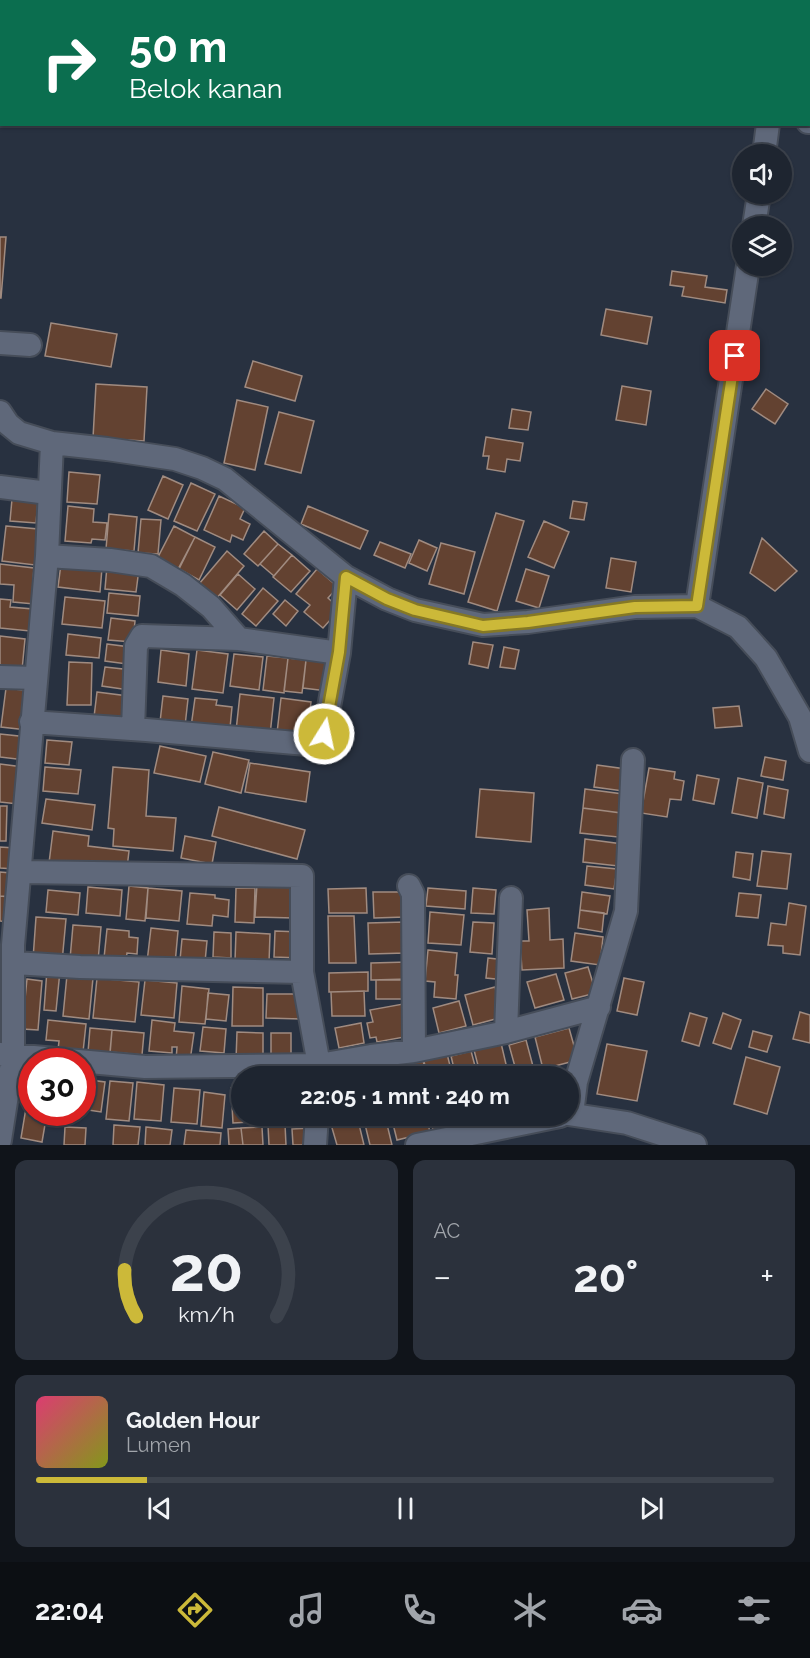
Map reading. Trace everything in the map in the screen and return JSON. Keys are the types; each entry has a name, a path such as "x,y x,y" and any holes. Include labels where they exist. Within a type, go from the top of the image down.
{"street":[{"path":"765,144 768,126"},
{"path":"697,606 746,276"},
{"path":"0,343 30,345"},
{"path":"0,412 8,424 19,433 52,443 175,459 202,468 225,479 346,577 387,599 415,610 483,626 635,607 697,606 738,627 766,658 800,717 810,751"},
{"path":"0,1140 6,1055 9,950 20,872 31,722 47,556 52,443"},
{"path":"0,487 48,493"},
{"path":"47,556 110,560 151,566 183,585 211,607 239,639"},
{"path":"31,722 307,744 316,742 324,734 339,652 346,577"},
{"path":"133,729 136,646 139,639 146,636 239,639 339,652"},
{"path":"0,677 35,678"},
{"path":"579,1072 626,911 633,760"},
{"path":"20,872 302,876 302,972 318,1066"},
{"path":"409,886 413,894 414,1051"},
{"path":"506,1032 511,898"},
{"path":"9,950 80,967 302,972"},
{"path":"336,1066 371,1056 414,1051 506,1032 599,1007"},
{"path":"6,1055 145,1067 231,1069"},
{"path":"579,1117 627,1123 695,1145"},
{"path":"315,1145 316,1126"},
{"path":"417,1145 512,1126"}],"building":[{"path":"0,237 6,237 1,298 0,298"},
{"path":"672,271 707,276 705,287 727,290 725,303 682,296 684,287 670,285"},
{"path":"606,309 652,317 647,344 601,335"},
{"path":"51,323 117,334 111,367 45,356"},
{"path":"253,361 302,376 295,401 245,387"},
{"path":"96,384 147,387 144,441 93,438"},
{"path":"622,386 651,391 646,425 616,420"},
{"path":"766,389 788,404 775,424 752,409"},
{"path":"237,400 268,407 255,470 224,463"},
{"path":"512,409 531,412 528,430 509,428"},
{"path":"279,412 314,421 301,473 265,464"},
{"path":"486,437 523,443 520,461 507,459 505,472 487,469 489,456 483,456"},
{"path":"69,472 100,475 97,504 67,502"},
{"path":"163,476 183,485 168,519 148,510"},
{"path":"191,483 215,494 197,531 174,521"},
{"path":"219,496 245,508 240,519 250,524 243,540 232,535 230,542 204,530"},
{"path":"12,499 38,502 36,523 10,521"},
{"path":"573,501 587,503 584,520 570,518"},
{"path":"68,506 94,509 93,522 107,523 105,540 92,539 91,543 65,541"},
{"path":"308,506 368,531 360,549 301,524"},
{"path":"496,513 524,521 497,611 468,602"},
{"path":"109,514 137,517 134,551 106,549"},
{"path":"141,519 161,520 158,554 138,553"},
{"path":"544,521 569,532 554,568 528,557"},
{"path":"6,526 38,529 35,565 2,561"},
{"path":"174,526 195,537 177,571 156,561"},
{"path":"264,531 278,544 258,566 244,554"},
{"path":"195,537 215,547 199,580 179,569"},
{"path":"762,538 797,571 775,591 750,573"},
{"path":"419,540 437,548 427,571 409,563"},
{"path":"380,542 411,554 405,568 374,555"},
{"path":"441,543 475,552 464,594 429,584"},
{"path":"278,544 292,555 274,576 260,564"},
{"path":"227,551 244,566 216,599 199,584"},
{"path":"292,555 310,571 291,592 273,577"},
{"path":"611,558 636,562 631,592 606,588"},
{"path":"0,564 34,568 33,581 36,581 34,604 13,602 14,585 0,584"},
{"path":"61,564 102,568 100,592 58,587"},
{"path":"107,566 139,569 136,592 105,589"},
{"path":"317,569 338,587 328,598 340,609 323,628 304,612 310,605 296,594"},
{"path":"526,569 549,576 539,608 516,601"},
{"path":"238,574 255,589 237,610 220,595"},
{"path":"263,588 278,601 256,626 242,614"},
{"path":"109,593 140,596 138,616 107,613"},
{"path":"65,597 105,601 102,628 62,624"},
{"path":"0,599 11,600 10,607 33,609 30,631 0,628"},
{"path":"285,600 298,611 286,626 273,614"},
{"path":"111,618 135,621 133,642 108,640"},
{"path":"68,634 101,638 99,658 66,655"},
{"path":"0,636 25,639 22,670 0,668"},
{"path":"473,642 493,645 488,668 469,664"},
{"path":"107,644 130,647 127,664 105,661"},
{"path":"504,647 519,650 515,669 500,667"},
{"path":"161,650 189,654 186,686 158,682"},
{"path":"197,650 228,654 223,693 192,689"},
{"path":"234,654 263,657 259,690 230,686"},
{"path":"267,656 288,658 284,693 263,690"},
{"path":"288,658 306,660 302,693 284,691"},
{"path":"306,660 330,663 327,691 303,688"},
{"path":"69,662 92,663 91,705 67,705"},
{"path":"105,667 132,670 129,690 102,686"},
{"path":"6,688 31,691 27,730 1,727"},
{"path":"97,692 128,696 124,720 94,717"},
{"path":"240,694 274,698 270,735 236,731"},
{"path":"163,696 188,699 185,726 160,722"},
{"path":"195,698 217,700 216,705 232,707 230,728 191,727"},
{"path":"281,698 311,702 307,736 277,733"},
{"path":"739,706 742,726 715,728 713,708"},
{"path":"0,734 28,737 25,760 0,757"},
{"path":"47,740 72,742 69,765 45,763"},
{"path":"160,746 206,756 200,782 154,773"},
{"path":"213,752 249,760 241,793 205,784"},
{"path":"765,757 786,761 783,780 761,776"},
{"path":"250,763 310,772 306,802 245,792"},
{"path":"0,764 23,767 18,804 0,802"},
{"path":"597,765 626,769 623,791 594,787"},
{"path":"45,767 81,770 78,794 43,791"},
{"path":"113,767 149,770 146,816 176,818 173,851 113,846 114,829 108,828"},
{"path":"649,768 675,772 674,779 684,781 681,800 670,799 667,817 641,813"},
{"path":"697,775 719,779 714,804 693,800"},
{"path":"738,778 763,783 757,818 732,813"},
{"path":"768,786 788,790 784,818 764,814"},
{"path":"480,789 534,793 531,842 476,837"},
{"path":"585,789 623,794 621,813 583,808"},
{"path":"46,799 95,805 92,830 42,823"},
{"path":"0,806 7,806 6,841 0,841"},
{"path":"219,807 305,830 297,859 212,836"},
{"path":"583,808 621,813 618,837 580,833"},
{"path":"53,831 89,836 88,846 129,851 127,868 49,863"},
{"path":"185,836 216,842 212,864 181,858"},
{"path":"585,839 630,845 627,867 583,862"},
{"path":"0,847 15,848 14,869 0,868"},
{"path":"762,851 791,854 787,889 757,886"},
{"path":"736,852 753,854 750,880 733,877"},
{"path":"587,866 617,869 614,889 585,885"},
{"path":"0,872 11,873 10,897 0,896"},
{"path":"257,884 295,886 294,918 255,917"},
{"path":"129,886 148,888 145,921 126,919"},
{"path":"88,887 122,890 120,916 86,913"},
{"path":"148,888 182,891 179,921 146,918"},
{"path":"236,888 255,888 254,923 235,922"},
{"path":"366,888 367,913 329,913 328,889"},
{"path":"428,888 466,891 465,909 426,906"},
{"path":"473,888 496,890 494,914 471,913"},
{"path":"48,890 80,893 78,915 46,912"},
{"path":"373,892 404,892 405,917 374,918"},
{"path":"582,892 610,896 607,914 580,910"},
{"path":"190,893 215,895 215,898 229,900 228,917 213,915 212,926 187,924"},
{"path":"739,893 761,895 758,918 736,916"},
{"path":"0,896 12,897 10,922 0,921"},
{"path":"789,903 806,906 800,955 783,953 783,946 768,945 771,923 786,925"},
{"path":"549,908 550,940 563,939 564,968 522,970 520,941 529,941 527,910"},
{"path":"580,910 604,913 602,932 578,928"},
{"path":"430,912 464,915 461,945 428,943"},
{"path":"328,916 354,916 356,963 329,963"},
{"path":"36,917 66,919 62,962 33,959"},
{"path":"405,922 406,953 369,954 368,923"},
{"path":"473,922 494,923 492,954 470,952"},
{"path":"73,925 101,927 98,961 70,959"},
{"path":"151,928 178,931 175,964 147,962"},
{"path":"107,929 129,931 129,937 138,938 137,954 127,953 126,960 104,958"},
{"path":"275,931 301,932 300,958 274,957"},
{"path":"214,932 231,933 231,958 213,957"},
{"path":"236,932 270,934 269,963 235,961"},
{"path":"575,933 603,937 600,965 571,961"},
{"path":"182,939 207,941 205,962 180,960"},
{"path":"0,946 11,948 3,1008 0,1008"},
{"path":"428,950 457,953 456,999 434,997 435,982 425,981"},
{"path":"488,958 506,960 505,980 486,978"},
{"path":"408,962 409,979 371,980 371,963"},
{"path":"588,967 596,993 572,999 565,973"},
{"path":"47,970 60,971 56,1011 44,1010"},
{"path":"368,972 368,991 329,992 329,973"},
{"path":"556,974 564,1000 535,1008 527,982"},
{"path":"67,975 93,978 89,1019 63,1016"},
{"path":"97,978 139,982 135,1022 93,1018"},
{"path":"624,978 644,982 637,1015 617,1011"},
{"path":"27,979 42,981 38,1030 22,1029"},
{"path":"145,980 177,983 174,1018 141,1015"},
{"path":"376,980 408,980 408,999 376,999"},
{"path":"182,986 209,989 205,1024 179,1022"},
{"path":"233,987 263,988 263,1026 232,1026"},
{"path":"495,987 503,1017 473,1025 465,995"},
{"path":"364,991 365,1016 332,1016 331,992"},
{"path":"208,993 229,995 226,1021 206,1019"},
{"path":"267,994 301,994 301,1019 266,1018"},
{"path":"459,1001 466,1026 439,1033 433,1008"},
{"path":"403,1004 410,1036 377,1042 376,1037 370,1038 367,1023 373,1022 370,1010"},
{"path":"800,1012 810,1015 810,1043 793,1039"},
{"path":"690,1013 707,1018 699,1046 682,1041"},
{"path":"723,1013 741,1020 731,1049 713,1043"},
{"path":"48,1020 86,1024 83,1048 58,1048 59,1041 46,1040"},
{"path":"152,1020 175,1023 174,1031 194,1033 190,1061 176,1060 177,1047 172,1047 172,1053 149,1051"},
{"path":"361,1023 364,1043 339,1048 335,1028"},
{"path":"203,1027 226,1029 224,1053 200,1051"},
{"path":"90,1028 112,1030 110,1054 96,1053 96,1048 88,1048"},
{"path":"569,1028 578,1060 555,1066 542,1066 535,1037"},
{"path":"112,1030 144,1033 142,1055 110,1052"},
{"path":"753,1031 772,1036 767,1052 749,1047"},
{"path":"237,1032 263,1033 263,1060 236,1060"},
{"path":"271,1033 291,1033 291,1058 271,1058"},
{"path":"526,1040 533,1066 515,1066 509,1045"},
{"path":"501,1043 506,1066 478,1066 474,1050"},
{"path":"607,1044 647,1051 637,1101 597,1094"},
{"path":"471,1051 475,1066 453,1066 451,1056"},
{"path":"447,1054 450,1066 425,1066 423,1061"},
{"path":"746,1057 780,1067 767,1114 734,1104"},
{"path":"423,1058 425,1066 398,1066 398,1064"},
{"path":"390,1060 392,1066 372,1066"},
{"path":"96,1081 105,1082 101,1112 96,1111"},
{"path":"110,1081 133,1083 129,1121 106,1119"},
{"path":"137,1082 164,1085 161,1121 134,1119"},
{"path":"174,1088 200,1090 197,1124 171,1122"},
{"path":"204,1092 225,1095 222,1128 201,1126"},
{"path":"114,1125 140,1127 138,1145 113,1145"},
{"path":"23,1126 45,1126 42,1142 21,1138"},
{"path":"268,1126 285,1126 286,1145 269,1145"},
{"path":"331,1126 359,1126 364,1145 337,1145"},
{"path":"365,1126 387,1126 392,1145 370,1145"},
{"path":"394,1126 428,1126 430,1132 397,1140"},
{"path":"432,1126 449,1126 433,1130"},
{"path":"65,1127 86,1128 85,1145 64,1145"},
{"path":"146,1127 172,1130 170,1145 145,1145"},
{"path":"262,1127 263,1145 243,1145 241,1128"},
{"path":"241,1128 243,1145 229,1145 228,1129"},
{"path":"311,1128 311,1145 293,1145 292,1129"},
{"path":"186,1130 221,1133 220,1145 184,1145"}],"route":[{"path":"324,734 339,652 346,577 387,599 415,610 483,626 635,607 697,606 735,356"}]}
